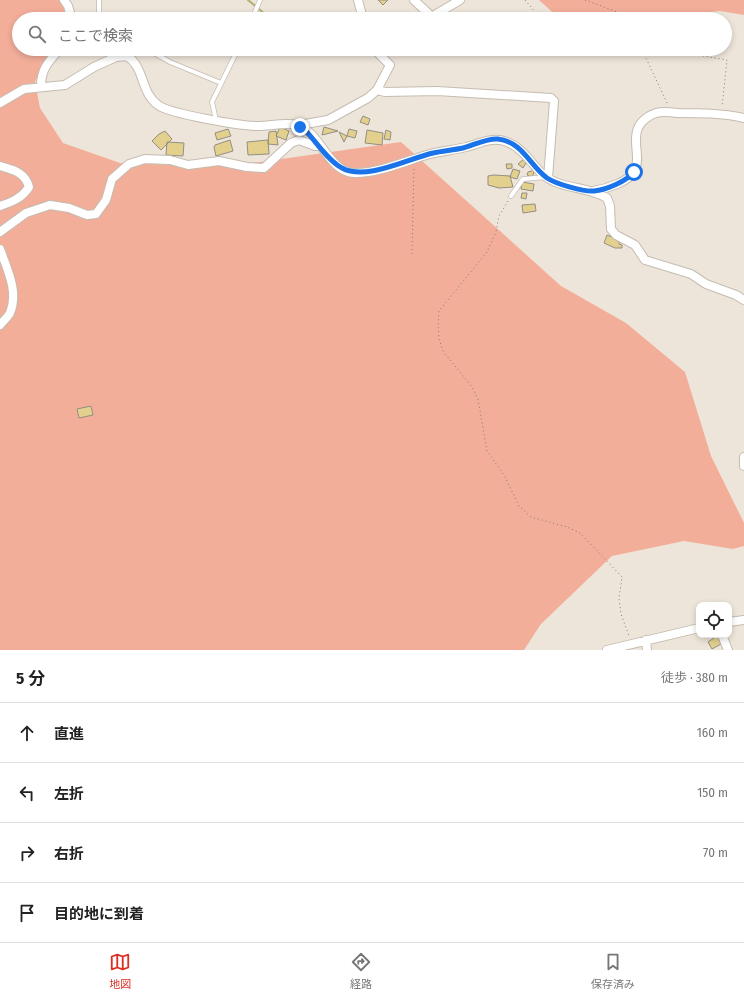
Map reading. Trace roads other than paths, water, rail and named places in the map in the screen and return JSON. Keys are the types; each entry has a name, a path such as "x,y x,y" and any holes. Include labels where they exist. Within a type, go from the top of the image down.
{"street":[{"path":"64,0 69,12"},
{"path":"358,0 361,12"},
{"path":"414,0 425,12"},
{"path":"440,12 460,0"},
{"path":"41,86 41,75 45,66 54,56"},
{"path":"0,103 24,88 65,86 94,67 116,58 126,56 134,60 150,98 157,105 166,110 242,125 281,124 300,127 304,129 340,168 352,173 365,172 414,158 498,139 506,141 519,148 547,178 554,182 592,191 609,200 610,226 613,233 635,245 645,260 652,264 691,274 706,284 736,295 744,300"},
{"path":"300,127 305,124 328,120 368,98 376,90 390,65 381,56"},
{"path":"376,90 385,92 437,90 551,98 554,101 547,178"},
{"path":"592,191 606,188 632,174 637,164 635,138 641,123 655,113 722,113 744,118"},
{"path":"0,232 26,213 50,205 69,208 87,214 96,214 106,200 112,179 130,164 145,159 170,160 188,165 219,161 247,167 264,168 295,141 299,140 315,146 320,146"},
{"path":"0,166 21,173 27,179 29,186 24,194 15,200 0,206"},
{"path":"0,249 8,271 14,299 10,314 0,324"},
{"path":"744,457 744,466"},
{"path":"732,622 744,620"},
{"path":"607,650 696,629"},
{"path":"723,638 728,650"},
{"path":"646,640 647,650"}],"lane":[{"path":"99,0 99,12"},
{"path":"255,12 260,0"},
{"path":"159,56 170,62 221,83"},
{"path":"216,120 212,102 234,56"},
{"path":"511,196 523,179 547,178"}],"waterway":[{"path":"248,0 263,12"}]}
